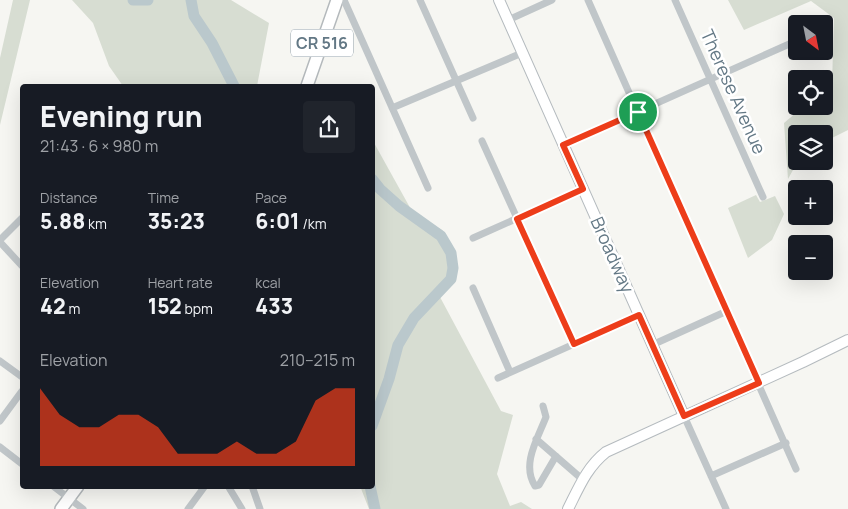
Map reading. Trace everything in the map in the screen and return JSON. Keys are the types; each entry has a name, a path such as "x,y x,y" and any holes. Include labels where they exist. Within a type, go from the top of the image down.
{"main road":[{"name":"CR 516","path":"308,84 337,0"},
{"name":"Broadway","path":"499,0 684,416"},
{"path":"568,509 582,479 593,464 606,452 759,383 848,340"},
{"path":"61,509 76,489"}],"street":[{"path":"344,0 428,188"},
{"path":"420,0 473,118"},
{"path":"508,20 552,0"},
{"path":"588,0 786,442 796,469"},
{"name":"Therese Avenue","path":"675,0 763,197"},
{"path":"563,145 788,45"},
{"path":"392,108 522,53"},
{"path":"482,141 574,344"},
{"path":"473,238 583,189"},
{"path":"20,220 0,241 20,264"},
{"path":"474,288 510,372"},
{"path":"652,345 726,311"},
{"path":"498,378 639,315"},
{"path":"0,361 20,376"},
{"path":"0,422 20,395"},
{"path":"543,406 546,417 536,439 529,465 534,486 539,485 556,456"},
{"name":"Broadway","path":"684,416 726,509"},
{"path":"536,439 582,479"},
{"path":"711,476 786,442"},
{"path":"0,447 20,462"},
{"path":"57,489 83,509"},
{"path":"188,509 203,489"},
{"path":"230,489 242,509"},
{"path":"253,489 260,509"}],"shaded area":[{"path":"13,0 30,0 0,125 0,58"},
{"path":"72,0 231,0 269,23 257,84 122,84 109,66 93,23"},
{"path":"728,0 848,0 848,130 833,138 833,125 788,125 788,170 793,170 788,179 784,123 793,115 833,115 834,18 833,15 830,15 811,1 744,30"},
{"path":"375,145 413,213 442,230 455,253 455,277 440,297 501,411 513,415 497,474 510,506 521,502 532,509 369,509 361,489 375,489"},
{"path":"756,195 760,202 775,196 784,214 772,240 748,258 728,208"}],"waterway":[{"path":"133,0 148,0"},
{"path":"191,0 194,16 212,43 233,84"},
{"path":"375,183 399,206 441,236 451,253 453,268 451,279 414,318 398,345 389,379 375,418"},
{"path":"371,489 375,509"}],"route":[{"path":"638,112 759,383 684,416 639,315 574,344 517,219 583,189 563,145 638,112"}]}
